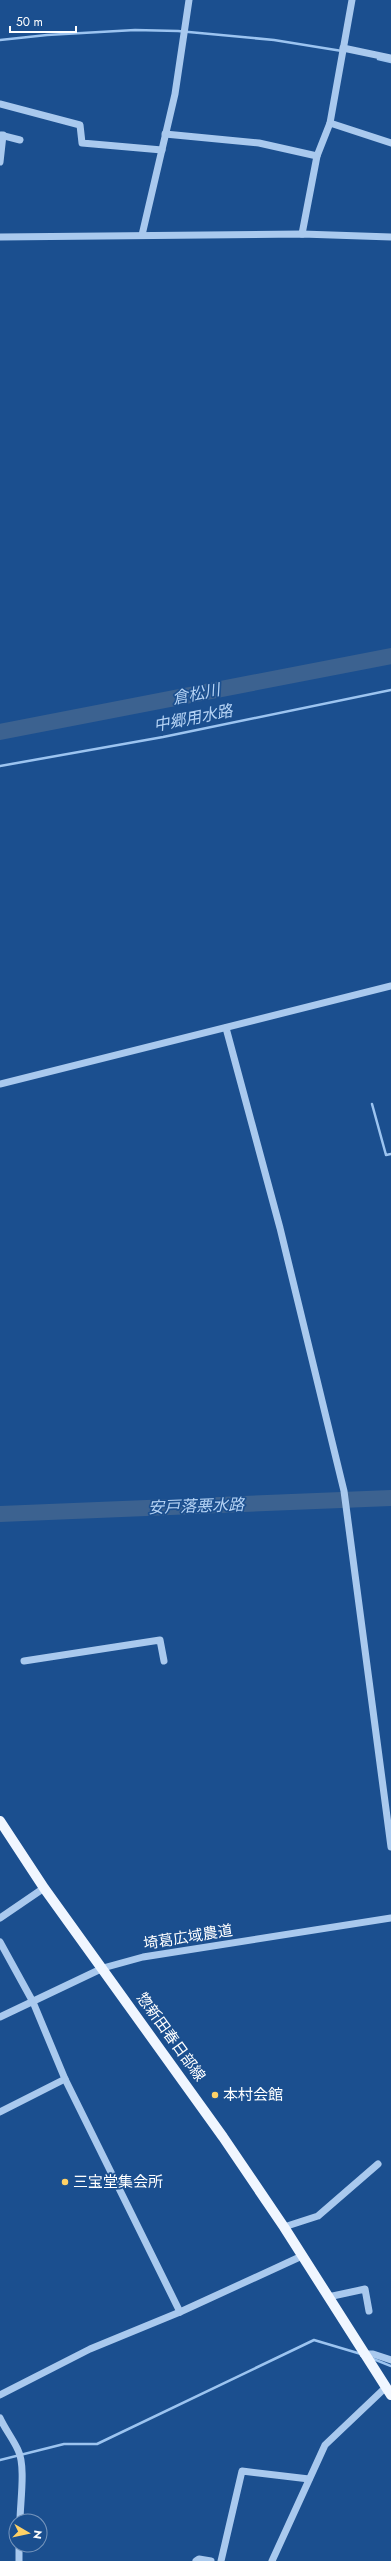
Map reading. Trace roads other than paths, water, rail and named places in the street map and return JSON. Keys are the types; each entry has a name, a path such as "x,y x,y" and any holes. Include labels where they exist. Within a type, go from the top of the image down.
{"main road":[{"name":"惣新田春日部線","path":"0,1821 44,1888 103,1968 284,2227 388,2392"}],"street":[{"path":"142,235 175,94 189,0"},
{"path":"302,234 317,156 330,123 352,0"},
{"path":"343,48 391,58"},
{"path":"0,104 80,125 82,143 162,150"},
{"path":"330,123 391,143"},
{"path":"165,134 259,143 317,156"},
{"path":"0,162 2,135 20,140"},
{"path":"0,237 302,234 391,237"},
{"path":"0,1084 391,986"},
{"path":"226,1028 280,1228 344,1491 391,1847"},
{"path":"24,1661 160,1640 164,1661"},
{"path":"0,1918 44,1888"},
{"name":"埼葛広域農道","path":"0,2017 103,1968 143,1957 391,1918"},
{"path":"0,1942 33,2002 65,2079 109,2164 180,2312"},
{"path":"0,2112 65,2079"},
{"path":"284,2227 318,2216 378,2164"},
{"path":"0,2395 90,2349 180,2312 302,2256"},
{"path":"328,2297 365,2289 369,2311"},
{"path":"365,2357 373,2354 391,2360"},
{"path":"272,2561 325,2445 388,2392"},
{"path":"0,2418 14,2445 18,2449 21,2459 20,2513"},
{"path":"221,2561 242,2471 309,2479"},
{"path":"196,2561 199,2559 210,2561"}],"waterway":[{"path":"0,40 47,35 135,30 178,31 274,40 342,51"},
{"path":"378,59 391,62"},
{"name":"倉松川","path":"0,732 391,656"},
{"name":"中郷用水路","path":"0,766 163,737 391,690"},
{"path":"372,1104 386,1155 391,1154"},
{"name":"安戸落悪水路","path":"0,1514 391,1498"},
{"path":"0,2460 64,2444 97,2444 314,2340 361,2354"},
{"path":"371,2358 391,2366"}],"place":[{"name":"本村会館","path":"215,2095"},
{"name":"三宝堂集会所","path":"65,2182"}]}
